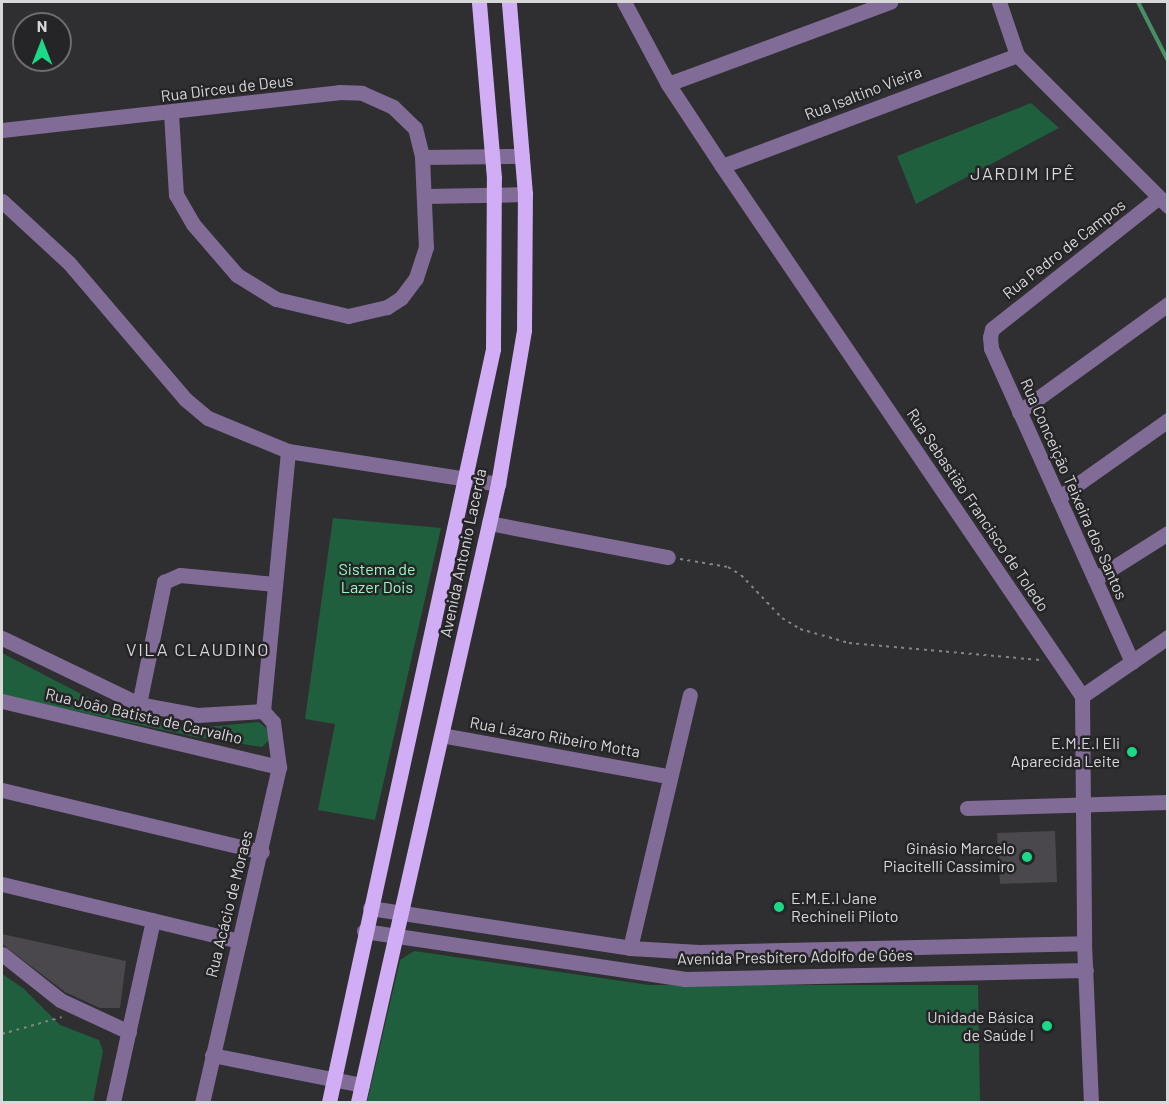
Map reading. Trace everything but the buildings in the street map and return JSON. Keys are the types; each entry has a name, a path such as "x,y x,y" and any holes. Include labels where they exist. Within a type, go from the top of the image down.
{"main road":[{"name":"Avenida Antonio Lacerda","path":"329,1102 364,931 467,478 493,349 493,156 479,2"},
{"name":"Avenida Antonio Lacerda","path":"358,1102 498,484 524,330 525,194 509,2"}],"street":[{"name":"Rua Sebastião Francisco de Toledo","path":"628,2 669,84 722,166 1082,696"},
{"path":"669,84 890,2"},
{"path":"999,2 1017,54 1163,202"},
{"name":"Rua Isaltino Vieira","path":"722,166 1017,54"},
{"name":"Rua Dirceu de Deus","path":"2,130 171,113 339,92 363,93 393,106 415,128 423,157 426,247 416,278 401,298 387,307 348,316 276,299 237,275 193,224 176,195 171,113"},
{"path":"423,157 522,156"},
{"path":"425,196 525,194"},
{"path":"2,201 69,263 185,399 208,418 288,451 498,484"},
{"name":"Rua Pedro de Campos","path":"992,329 1163,202"},
{"path":"1019,412 1167,304"},
{"name":"Rua Conceição Teixeira dos Santos","path":"992,329 991,348 1132,662"},
{"path":"1058,498 1167,420"},
{"path":"2,638 140,704 197,715 266,713 275,584 288,451"},
{"path":"489,523 669,556"},
{"path":"1095,579 1167,533"},
{"path":"140,704 159,593 171,577 275,584"},
{"path":"1091,1102 1084,943 1081,805 1082,696 1167,637"},
{"path":"630,948 690,695"},
{"name":"Rua João Batista de Carvalho","path":"2,701 279,767"},
{"name":"Rua Acácio de Moraes","path":"202,1102 262,852 279,767 277,731 266,713"},
{"name":"Rua Lázaro Ribeiro Motta","path":"441,735 662,775"},
{"path":"2,790 262,852"},
{"path":"967,808 1167,802"},
{"path":"2,884 239,941"},
{"name":"Avenida Presbítero Adolfo de Góes","path":"370,908 630,948 699,952 1084,943"},
{"path":"113,1102 153,920"},
{"name":"Avenida Presbítero Adolfo de Góes","path":"364,931 686,979 1086,970"},
{"path":"2,954 80,1012 129,1032"},
{"path":"212,1054 362,1085"}],"path":[{"path":"669,556 728,567 800,630 849,643 1058,661"},
{"path":"2,1034 80,1012"}],"green space":[{"path":"1031,103 1059,128 916,204 897,156"},
{"name":"Sistema de Lazer Dois","path":"333,518 441,528 375,820 318,810 335,724 305,719"},
{"path":"2,653 114,711 196,728 259,722 266,728 269,740 262,747 195,737 2,695"},
{"path":"414,951 649,985 978,985 980,1102 367,1102 400,960"},
{"path":"2,974 23,988 60,1025 99,1040 103,1051 93,1102 2,1102"}],"waterway":[{"path":"1138,2 1168,61"}],"place":[{"name":"E.M.E.I Eli Aparecida Leite","path":"1132,752"},
{"name":"Ginásio Marcelo Piacitelli Cassimiro","path":"1027,857"},
{"name":"E.M.E.I Jane Rechineli Piloto","path":"779,907"},
{"name":"Unidade Básica de Saúde I","path":"1047,1026"}],"district":[{"name":"JARDIM IPÊ","path":"1023,173"},
{"name":"VILA CLAUDINO","path":"198,649"}]}
